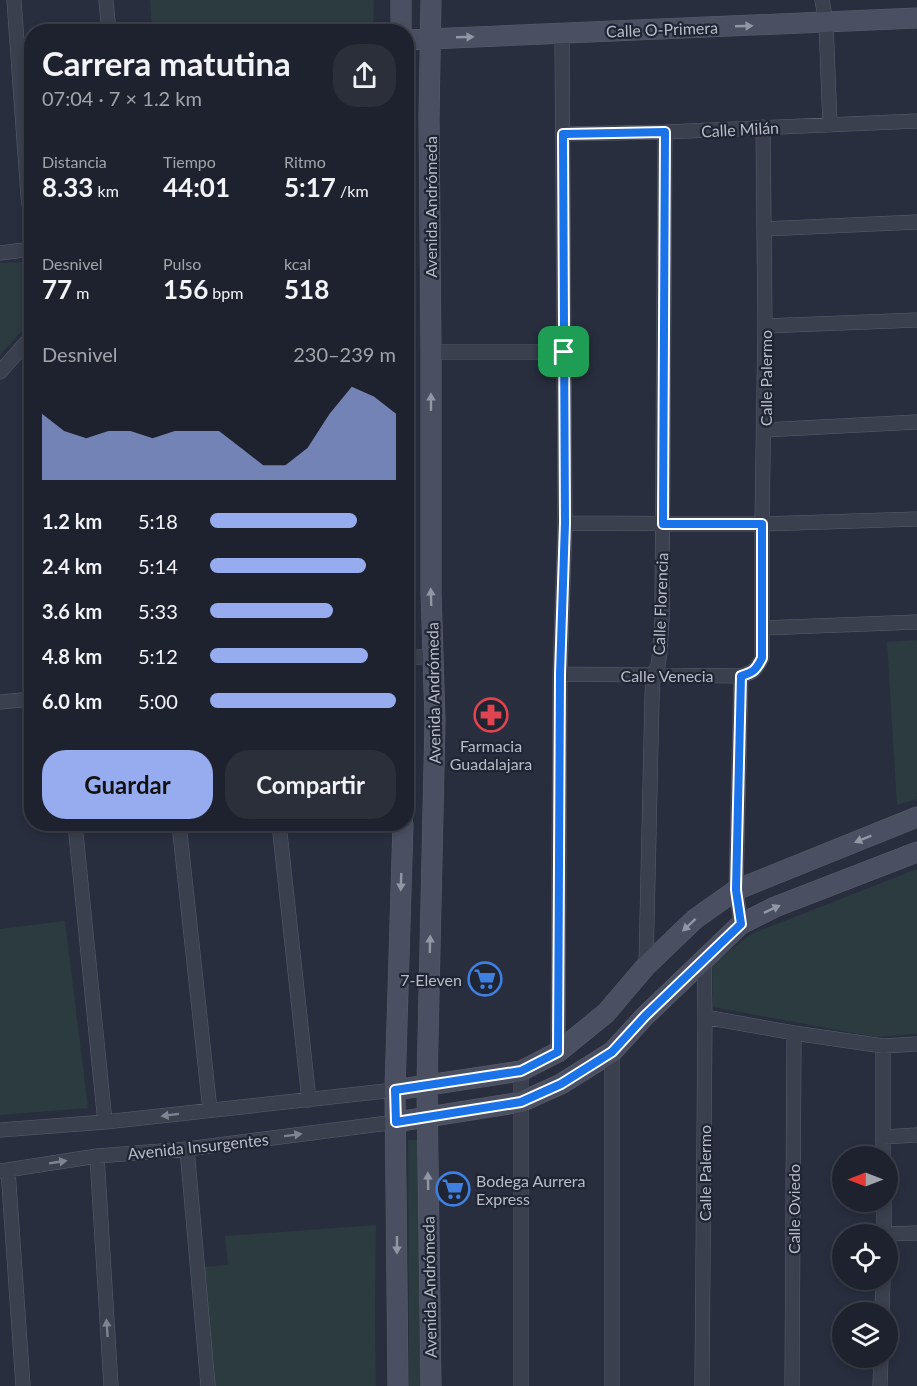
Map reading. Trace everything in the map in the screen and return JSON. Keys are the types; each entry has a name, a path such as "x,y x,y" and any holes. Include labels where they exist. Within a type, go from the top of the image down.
{"street":[{"path":"14,0 24,140"},
{"path":"106,0 108,24"},
{"path":"401,0 401,24"},
{"name":"Avenida Andrómeda","path":"431,0 430,591 435,720 427,1085 431,1386"},
{"path":"822,0 826,22 830,125"},
{"name":"Calle O-Primera","path":"414,39 917,18"},
{"path":"558,1052 560,674 565,523 562,33"},
{"name":"Calle Milán","path":"563,134 917,121"},
{"name":"Calle Palermo","path":"763,127 765,326 763,628"},
{"name":"Calle Florencia","path":"646,966 650,739 653,675 658,666 660,651 663,524 665,132"},
{"path":"764,229 917,222"},
{"path":"0,254 24,250"},
{"path":"765,326 917,320"},
{"path":"0,372 24,345"},
{"path":"431,352 564,352"},
{"path":"764,430 917,422"},
{"path":"565,523 762,524 917,519"},
{"path":"741,924 736,890 741,676 753,672 759,666 762,658 763,628 917,622"},
{"path":"414,657 433,656"},
{"name":"Calle Venecia","path":"560,674 741,676"},
{"path":"0,702 24,700"},
{"path":"395,1090 521,1071 558,1052 606,1013 646,966 694,919 736,890 917,817"},
{"path":"76,831 105,1122"},
{"path":"180,831 210,1110"},
{"path":"280,831 309,1100"},
{"name":"Avenida Andrómeda","path":"398,1386 395,1090 403,831"},
{"path":"396,1122 521,1102 561,1084 612,1052 645,1016 741,924 775,907 917,852"},
{"name":"Calle Palermo","path":"702,1386 704,959"},
{"path":"705,1017 883,1046 917,1044"},
{"name":"Calle Oviedo","path":"792,1386 794,1033"},
{"path":"883,1046 883,1146"},
{"path":"612,1052 612,1386"},
{"path":"521,1071 521,1386"},
{"name":"Avenida Insurgentes","path":"0,1130 105,1122 395,1090"},
{"name":"Avenida Insurgentes","path":"4,1170 97,1156 187,1149 396,1122"},
{"path":"883,1137 917,1135"},
{"path":"187,1149 208,1386"},
{"path":"97,1156 111,1386"},
{"path":"4,1170 24,1386"},
{"path":"898,1234 917,1233"},
{"path":"880,1386 881,1368"}],"shaded area":[{"path":"150,0 374,0 373,24 152,24"},
{"path":"24,262 24,329 0,355 0,263"},
{"path":"917,640 917,799 897,805 887,642"},
{"path":"917,869 917,1034 875,1037 713,1007 712,964 751,934"},
{"path":"65,921 88,1108 0,1115 0,929"},
{"path":"408,1140 421,1140 423,1386 409,1386"},
{"path":"376,1225 376,1386 212,1386 202,1267 228,1265 225,1236"}],"place":[{"name":"Farmacia Guadalajara","path":"491,715"},
{"name":"7-Eleven","path":"485,979"},
{"name":"Bodega Aurrera Express","path":"453,1189"}],"route":[{"path":"665,132 663,524 762,524 762,658 759,666 753,672 741,676 736,890 741,924 645,1016 612,1052 561,1084 521,1102 396,1122 395,1090 521,1071 558,1052 560,674 565,523 564,352 563,134 665,132"}]}
